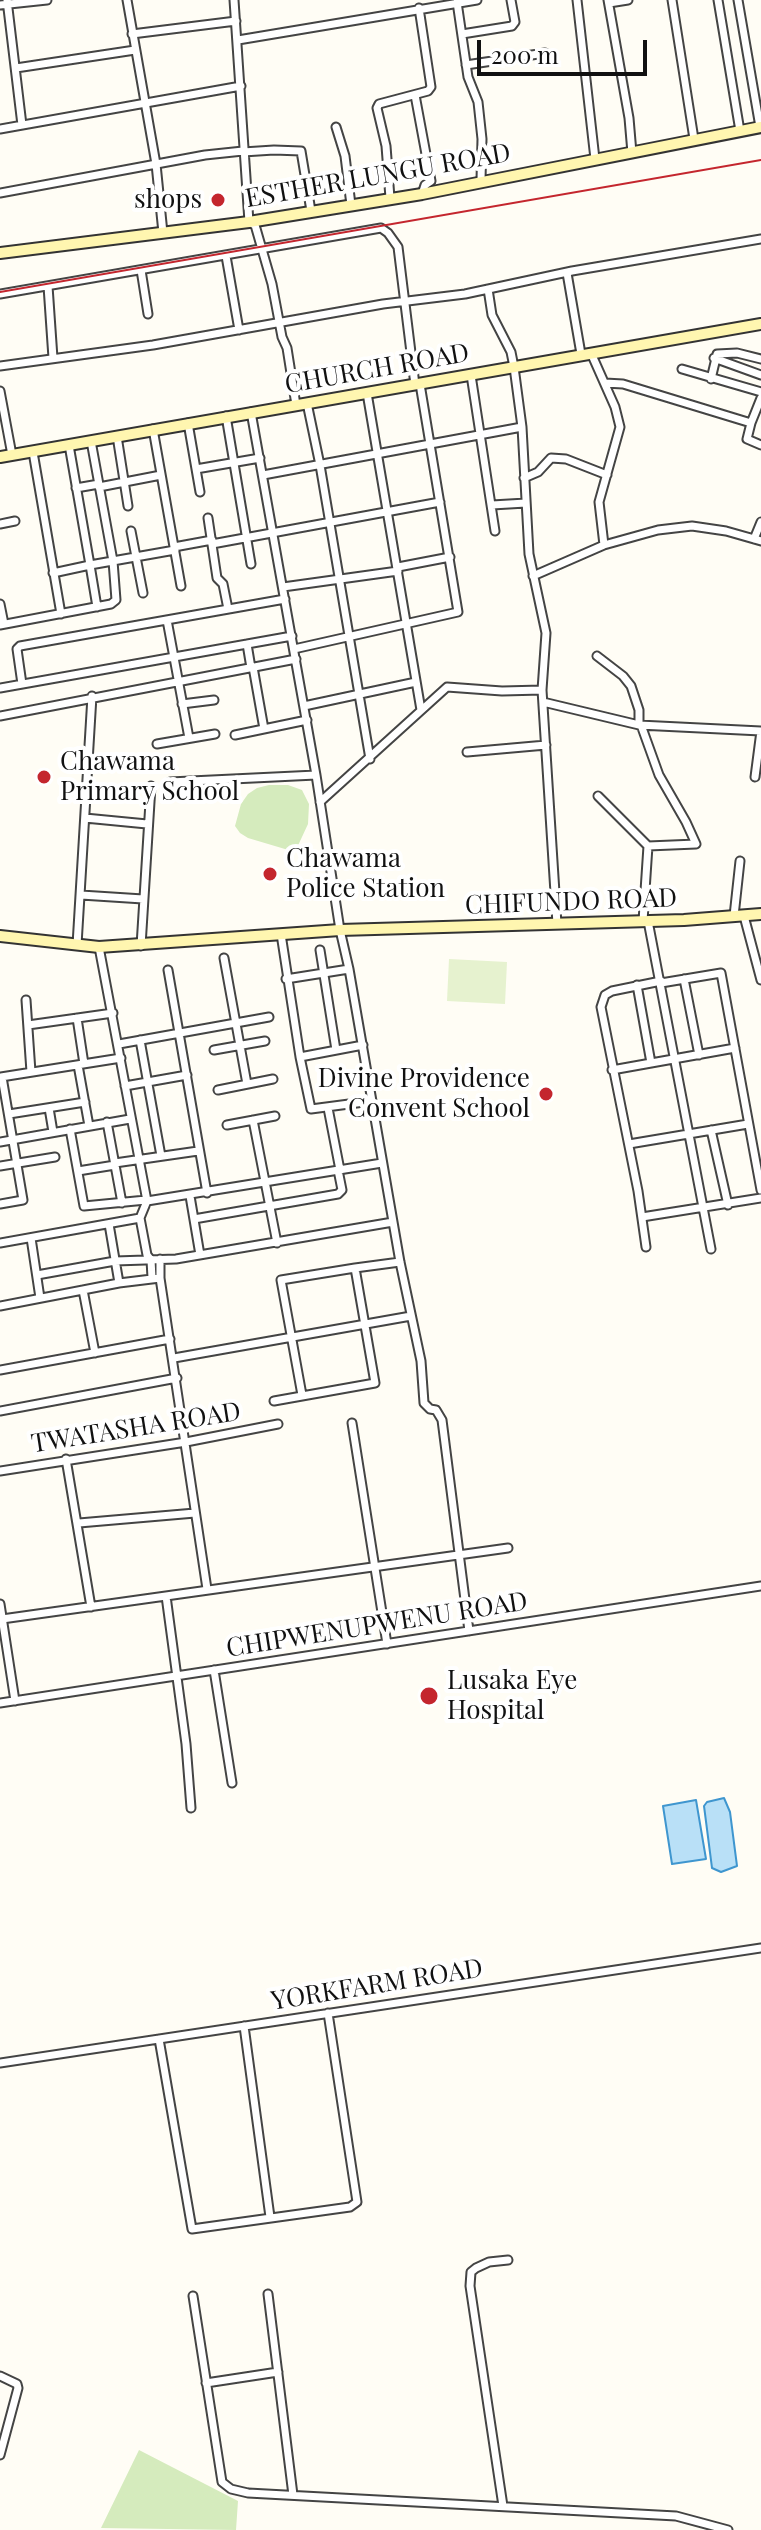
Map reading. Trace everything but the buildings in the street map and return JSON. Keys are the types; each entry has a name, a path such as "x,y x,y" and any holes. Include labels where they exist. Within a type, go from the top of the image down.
{"street":[{"path":"22,125 5,3 47,0"},
{"path":"127,0 156,164 163,233"},
{"path":"234,0 249,222 255,225 320,465 370,759"},
{"path":"238,40 477,0"},
{"path":"462,34 512,26 515,22 511,0"},
{"path":"577,0 595,159"},
{"path":"628,0 609,2 632,153"},
{"path":"672,0 694,139"},
{"path":"718,0 740,131"},
{"path":"738,0 760,127"},
{"path":"457,2 469,84 478,102 481,180"},
{"path":"390,198 386,146 377,108 379,104 415,95 431,87 419,8"},
{"path":"132,34 236,21"},
{"path":"16,68 135,50"},
{"path":"466,65 545,53"},
{"path":"0,129 241,86"},
{"path":"415,95 431,181 425,185 422,194"},
{"path":"336,127 345,156 351,205"},
{"name":"ESTHER LUNGU ROAD","path":"0,253 249,222 422,194 760,127"},
{"path":"0,193 243,151 301,151 311,211"},
{"path":"0,294 381,228 388,233 398,247 417,384 431,445 458,612 294,649"},
{"path":"0,366 280,324 761,239"},
{"path":"226,256 239,330"},
{"path":"141,270 148,314"},
{"path":"567,273 586,353 605,383 620,427 599,502 604,545"},
{"path":"48,286 53,358"},
{"path":"488,289 492,315 511,352 514,367 522,427 533,576 546,633 542,690 557,924"},
{"name":"CHURCH ROAD","path":"6,456 761,324"},
{"path":"711,379 717,354 737,353 761,359"},
{"path":"714,358 761,375"},
{"path":"682,369 761,395 747,439 761,445"},
{"path":"471,375 495,531"},
{"path":"605,383 623,384 751,423"},
{"path":"0,391 6,456"},
{"path":"367,393 421,710"},
{"path":"251,412 307,720 340,930 421,1361 424,1403 436,1410 442,1420 469,1631"},
{"path":"226,416 251,564"},
{"path":"188,423 200,492"},
{"path":"263,475 522,427"},
{"path":"153,429 181,586"},
{"path":"117,436 128,506"},
{"path":"0,604 2,625 111,604 116,600 113,561 91,441"},
{"path":"69,445 97,607"},
{"path":"33,452 61,614"},
{"path":"196,469 260,458"},
{"path":"524,478 538,472 551,458 566,459 607,475"},
{"path":"76,488 161,475"},
{"path":"53,573 175,548 274,534 440,502"},
{"path":"492,505 526,503"},
{"path":"208,518 217,578 223,584 228,609"},
{"path":"0,524 15,521"},
{"path":"533,576 604,545 658,530 692,526 757,540 761,522"},
{"path":"131,531 143,593"},
{"path":"283,587 339,580 450,557"},
{"path":"22,684 17,649 20,646 285,599"},
{"path":"167,620 189,738"},
{"path":"0,688 292,636"},
{"path":"247,644 264,729"},
{"path":"597,656 631,686 640,725 659,775 696,844 648,846"},
{"path":"0,716 296,659"},
{"path":"304,706 416,682"},
{"path":"320,802 447,687 542,690"},
{"path":"77,945 92,696"},
{"path":"182,704 214,700"},
{"path":"543,702 640,725 761,731 755,777"},
{"path":"235,735 307,720"},
{"path":"157,744 215,734"},
{"path":"467,752 546,745"},
{"path":"170,782 316,775"},
{"path":"141,946 151,786"},
{"path":"598,796 648,846 646,921 661,982 711,1249"},
{"path":"85,818 147,824"},
{"path":"740,861 739,916 761,980"},
{"path":"81,895 143,899"},
{"name":"CHIFUNDO ROAD","path":"0,936 99,947 141,946 340,930 646,921 761,914"},
{"path":"281,934 286,979 310,1108 372,1101"},
{"path":"99,947 146,1201 140,1218 174,1358 207,1589"},
{"path":"320,950 336,1050"},
{"path":"224,958 247,1084"},
{"path":"286,979 349,969"},
{"path":"168,970 207,1193"},
{"path":"646,1247 602,1001 612,991 721,973 761,1190"},
{"path":"684,979 699,1055"},
{"path":"637,985 651,1063"},
{"path":"26,1000 31,1072"},
{"path":"28,1025 113,1013"},
{"path":"119,1044 269,1017"},
{"path":"77,1018 89,1126"},
{"path":"140,1040 161,1156"},
{"path":"214,1050 265,1041"},
{"path":"300,1057 363,1045"},
{"path":"612,1070 735,1048"},
{"path":"0,1204 23,1201 1,1077 121,1058"},
{"path":"125,1086 187,1075"},
{"path":"218,1090 273,1079"},
{"path":"9,1114 85,1102"},
{"path":"49,1108 53,1132"},
{"path":"194,1219 338,1194 342,1190 328,1108"},
{"path":"227,1125 275,1116"},
{"path":"0,1142 130,1119"},
{"path":"253,1120 277,1243"},
{"path":"107,1122 122,1203"},
{"path":"629,1144 748,1124"},
{"path":"70,1129 85,1207 190,1196 382,1163"},
{"path":"711,1130 728,1205"},
{"path":"78,1171 198,1151"},
{"path":"0,1166 55,1157"},
{"path":"190,1196 200,1255"},
{"path":"642,1217 761,1198"},
{"path":"0,1243 140,1218"},
{"path":"37,1275 115,1261 200,1255 393,1222"},
{"path":"109,1224 119,1283"},
{"path":"31,1238 40,1298"},
{"path":"156,1278 160,1259"},
{"path":"302,1395 281,1280 400,1262"},
{"path":"274,1401 375,1383 355,1268"},
{"path":"0,1306 156,1278"},
{"path":"83,1290 95,1353"},
{"path":"174,1358 411,1316"},
{"path":"0,1370 170,1339"},
{"path":"0,1411 177,1378"},
{"path":"352,1423 387,1644"},
{"name":"TWATASHA ROAD","path":"0,1471 186,1442 278,1424"},
{"path":"66,1459 91,1607"},
{"path":"79,1523 195,1513"},
{"path":"1,1614 91,1607 508,1548"},
{"name":"CHIPWENUPWENU ROAD","path":"0,1703 761,1586"},
{"path":"166,1596 191,1808"},
{"path":"0,1604 4,1656 15,1701"},
{"path":"214,1670 232,1783"},
{"name":"YORKFARM ROAD","path":"0,2063 761,1948"},
{"path":"159,2039 191,2227 195,2230 350,2207 357,2202 328,2013"},
{"path":"244,2026 270,2217"},
{"path":"503,2506 470,2286 471,2272 476,2268 489,2262 508,2260"},
{"path":"268,2294 293,2495"},
{"path":"193,2296 222,2482 231,2489 248,2493 676,2516 728,2530"},
{"path":"206,2383 278,2372"},
{"path":"0,2376 17,2384 18,2388 0,2455"}],"green space":[{"path":"269,785 288,785 302,790 309,804 308,824 295,852 248,838 235,826 241,804 248,794"},
{"path":"449,959 507,962 505,1004 447,1001"},
{"path":"139,2450 238,2501 236,2530 101,2528"}],"water":[{"path":"724,1798 730,1812 737,1866 721,1872 712,1868 704,1806 707,1802"},
{"path":"696,1800 706,1859 672,1864 663,1806"}],"railway":[{"path":"0,292 761,160"}],"place":[{"name":"shops","path":"218,200"},
{"name":"Chawama Primary School","path":"44,777"},
{"name":"Chawama Police Station","path":"270,874"},
{"name":"Divine Providence Convent School","path":"546,1094"},
{"name":"Lusaka Eye Hospital","path":"429,1696"}]}
